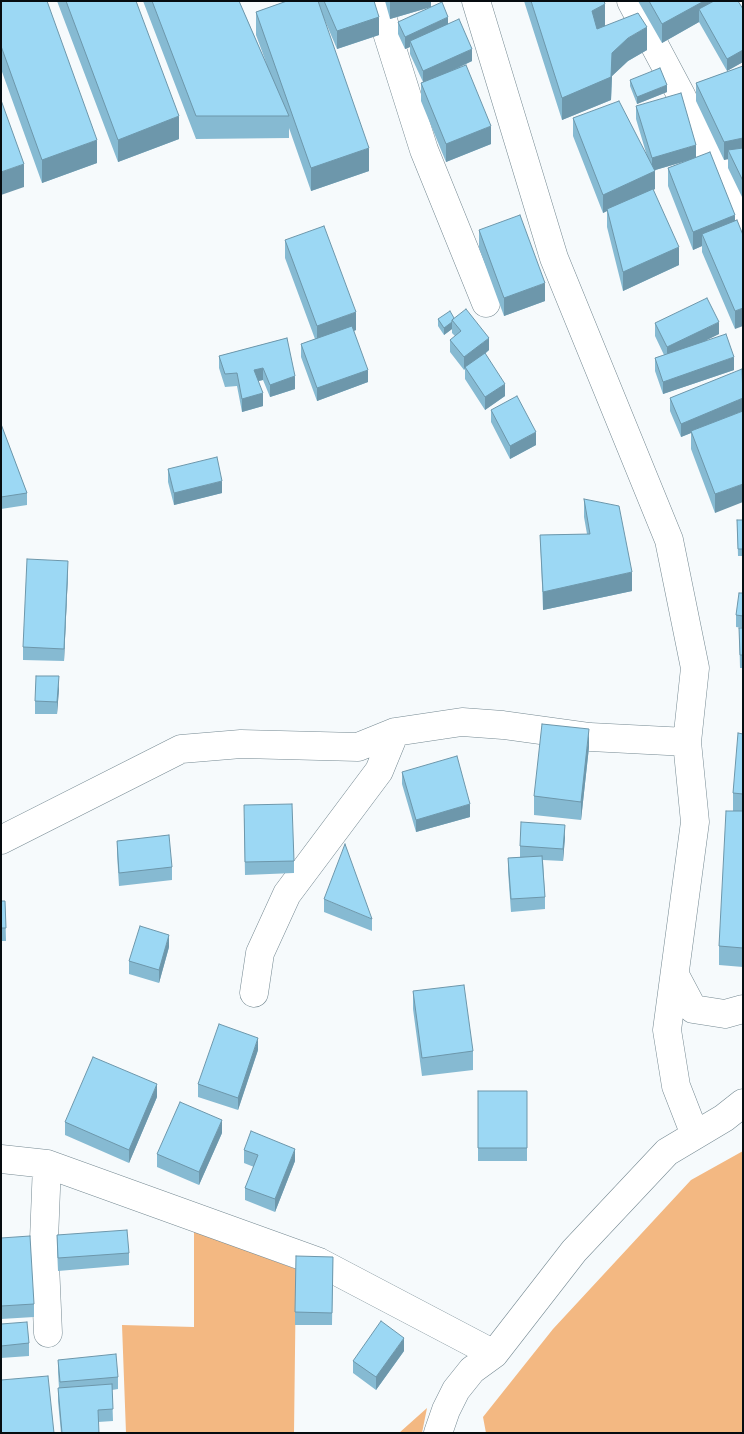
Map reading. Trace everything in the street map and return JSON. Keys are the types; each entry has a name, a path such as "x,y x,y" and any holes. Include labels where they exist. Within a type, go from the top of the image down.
{"street":[{"path":"377,1 424,150 486,304"},
{"path":"476,1 554,258 670,540 695,668 687,742 695,822 667,1030 676,1086 695,1135"},
{"path":"630,1 681,95 743,223"},
{"path":"1,840 181,749 241,744 358,747 395,732 462,722 503,725 590,737 687,742"},
{"path":"254,993 260,954 287,894 378,771 395,732"},
{"path":"675,975 693,1009 725,1014 743,1009"},
{"path":"438,1433 446,1410 456,1390 472,1370 494,1354 574,1251 667,1152 724,1118 743,1103"},
{"path":"1,1158 47,1164 319,1262 494,1354"},
{"path":"47,1164 44,1240 48,1333"}],"shaded area":[{"path":"743,1151 743,1433 486,1433 483,1417 553,1329 691,1180"},
{"path":"194,1231 296,1269 294,1433 126,1433 122,1325 194,1327"},
{"path":"427,1408 422,1433 399,1433"}],"building":[{"path":"1,1 47,1 97,140 42,160 1,46"},
{"path":"66,1 136,1 179,116 118,140"},
{"path":"152,1 239,1 289,116 196,116"},
{"path":"287,1 318,1 369,148 311,168 256,12"},
{"path":"324,1 374,1 379,17 337,31"},
{"path":"531,1 604,1 605,4 592,11 597,29 638,13 647,27 628,38 612,53 611,77 562,98"},
{"path":"649,1 704,1 662,24"},
{"path":"714,1 738,1 743,9 743,50 727,59 699,9"},
{"path":"442,2 448,17 405,37 398,22"},
{"path":"459,19 472,49 423,71 410,41"},
{"path":"466,65 491,126 446,144 421,83"},
{"path":"743,66 743,138 724,142 696,83"},
{"path":"660,68 667,85 637,97 630,80"},
{"path":"681,93 696,145 652,158 636,106"},
{"path":"1,100 24,164 1,172"},
{"path":"619,101 655,171 603,195 573,118"},
{"path":"743,148 743,181 728,150"},
{"path":"710,152 735,215 693,232 668,168"},
{"path":"653,189 679,247 623,272 607,209"},
{"path":"520,215 545,283 504,298 479,230"},
{"path":"737,220 743,235 743,308 735,311 702,234"},
{"path":"324,226 356,312 317,326 285,240"},
{"path":"707,298 719,322 667,347 655,323"},
{"path":"466,309 489,338 464,357 450,340 461,331 452,320"},
{"path":"450,311 454,318 444,328 438,319"},
{"path":"352,326 368,370 317,388 301,344"},
{"path":"726,334 734,357 663,382 655,358"},
{"path":"287,338 295,376 270,385 263,368 254,370 263,393 242,399 237,373 225,374 219,356"},
{"path":"485,353 505,384 485,397 465,367"},
{"path":"742,369 743,398 681,424 670,398"},
{"path":"517,396 536,432 510,446 491,410"},
{"path":"743,411 743,484 715,494 691,431"},
{"path":"1,424 27,493 1,497"},
{"path":"217,457 222,481 174,493 168,469"},
{"path":"584,499 619,506 632,572 543,592 540,535 590,534"},
{"path":"737,520 743,520 743,549 738,549"},
{"path":"27,559 68,561 64,649 23,647"},
{"path":"739,593 743,593 743,616 736,615"},
{"path":"739,628 743,628 743,655 740,655"},
{"path":"36,676 59,676 57,702 35,701"},
{"path":"542,724 589,729 581,802 534,796"},
{"path":"738,733 743,734 743,794 733,793"},
{"path":"457,756 470,804 416,820 402,772"},
{"path":"292,804 294,861 245,862 244,805"},
{"path":"726,811 743,811 743,948 719,946"},
{"path":"521,822 565,825 563,849 520,846"},
{"path":"169,835 172,867 119,873 117,841"},
{"path":"345,844 372,919 324,899"},
{"path":"542,856 545,897 511,899 508,858"},
{"path":"1,901 5,901 6,928 1,928"},
{"path":"140,926 169,935 159,970 129,961"},
{"path":"464,985 473,1051 422,1058 413,991"},
{"path":"219,1024 258,1038 238,1098 198,1084"},
{"path":"93,1057 157,1084 129,1150 65,1122"},
{"path":"478,1091 527,1091 527,1148 478,1148"},
{"path":"180,1102 222,1120 199,1172 157,1154"},
{"path":"251,1131 295,1149 275,1199 245,1188 258,1155 244,1150"},
{"path":"127,1230 129,1253 58,1258 57,1235"},
{"path":"30,1236 34,1304 1,1306 1,1238"},
{"path":"296,1256 333,1257 332,1313 295,1312"},
{"path":"381,1321 404,1338 376,1377 353,1361"},
{"path":"27,1322 29,1343 1,1346 1,1324"},
{"path":"116,1354 118,1377 60,1382 58,1360"},
{"path":"48,1376 54,1433 1,1433 1,1380"},
{"path":"112,1384 113,1409 98,1410 99,1433 62,1433 58,1388"}]}
